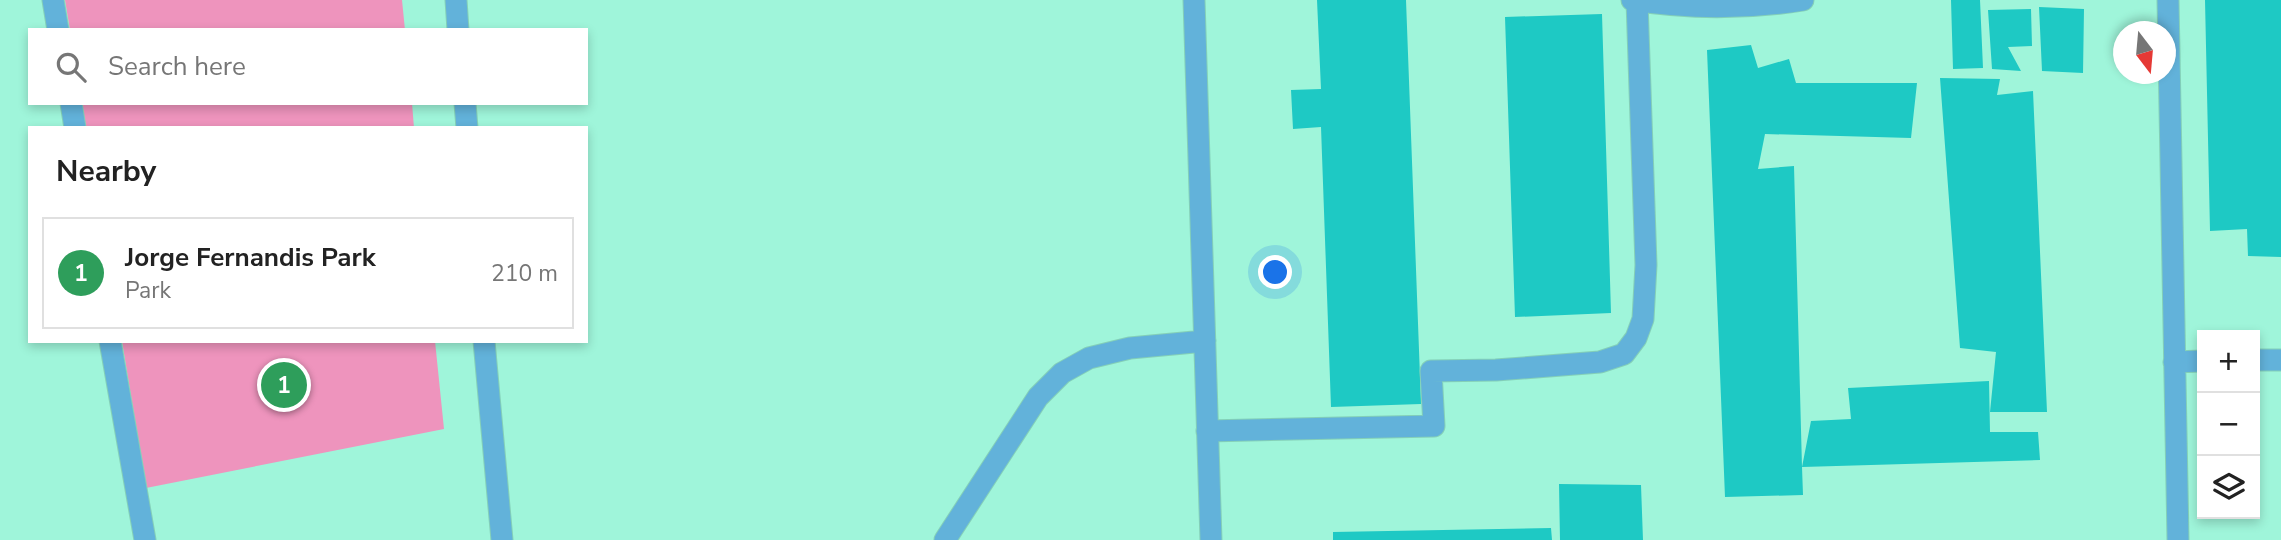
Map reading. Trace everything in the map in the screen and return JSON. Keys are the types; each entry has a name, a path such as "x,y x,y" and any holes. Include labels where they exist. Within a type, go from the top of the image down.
{"street":[{"path":"53,0 58,28"},
{"path":"456,0 458,28"},
{"path":"1194,0 1211,540"},
{"path":"1632,0 1674,6 1735,8 1803,0"},
{"path":"2168,0 2178,540"},
{"path":"1207,431 1434,426 1431,370 1574,365 1600,362 1624,354 1636,338 1643,319 1646,265 1637,1"},
{"path":"71,105 75,126"},
{"path":"465,105 467,126"},
{"path":"945,540 1038,397 1062,373 1089,358 1130,348 1205,341"},
{"path":"110,343 145,540"},
{"path":"484,343 502,540"},
{"path":"2260,360 2281,360"},
{"path":"2174,362 2197,361"}],"shaded area":[{"path":"65,0 402,0 405,28 70,28"},
{"path":"82,105 412,105 414,126 86,126"},
{"path":"122,343 435,343 444,429 146,488"}],"building":[{"path":"1317,0 1406,0 1421,404 1331,407 1321,127 1293,129 1291,90 1321,89"},
{"path":"1951,0 1980,0 1983,68 1953,69"},
{"path":"2205,0 2281,0 2281,257 2248,256 2247,229 2210,231"},
{"path":"2039,7 2084,9 2083,73 2042,71"},
{"path":"2031,9 2032,46 2008,47 2021,71 1992,69 1988,10"},
{"path":"1602,14 1611,313 1515,317 1505,17"},
{"path":"1751,45 1758,68 1789,59 1796,83 1917,83 1911,138 1765,134 1758,169 1794,166 1803,495 1725,497 1707,50"},
{"path":"1940,78 2000,79 1997,95 2033,91 2047,412 1990,412 1996,352 1960,348"},
{"path":"1989,381 1990,432 2038,432 2040,460 1802,467 1811,421 1851,419 1848,388"},
{"path":"1559,484 1641,485 1643,540 1560,540"},
{"path":"1551,528 1552,540 1333,540 1333,532"}],"place":[{"name":"Jorge Fernandis Park","path":"284,385"}]}
